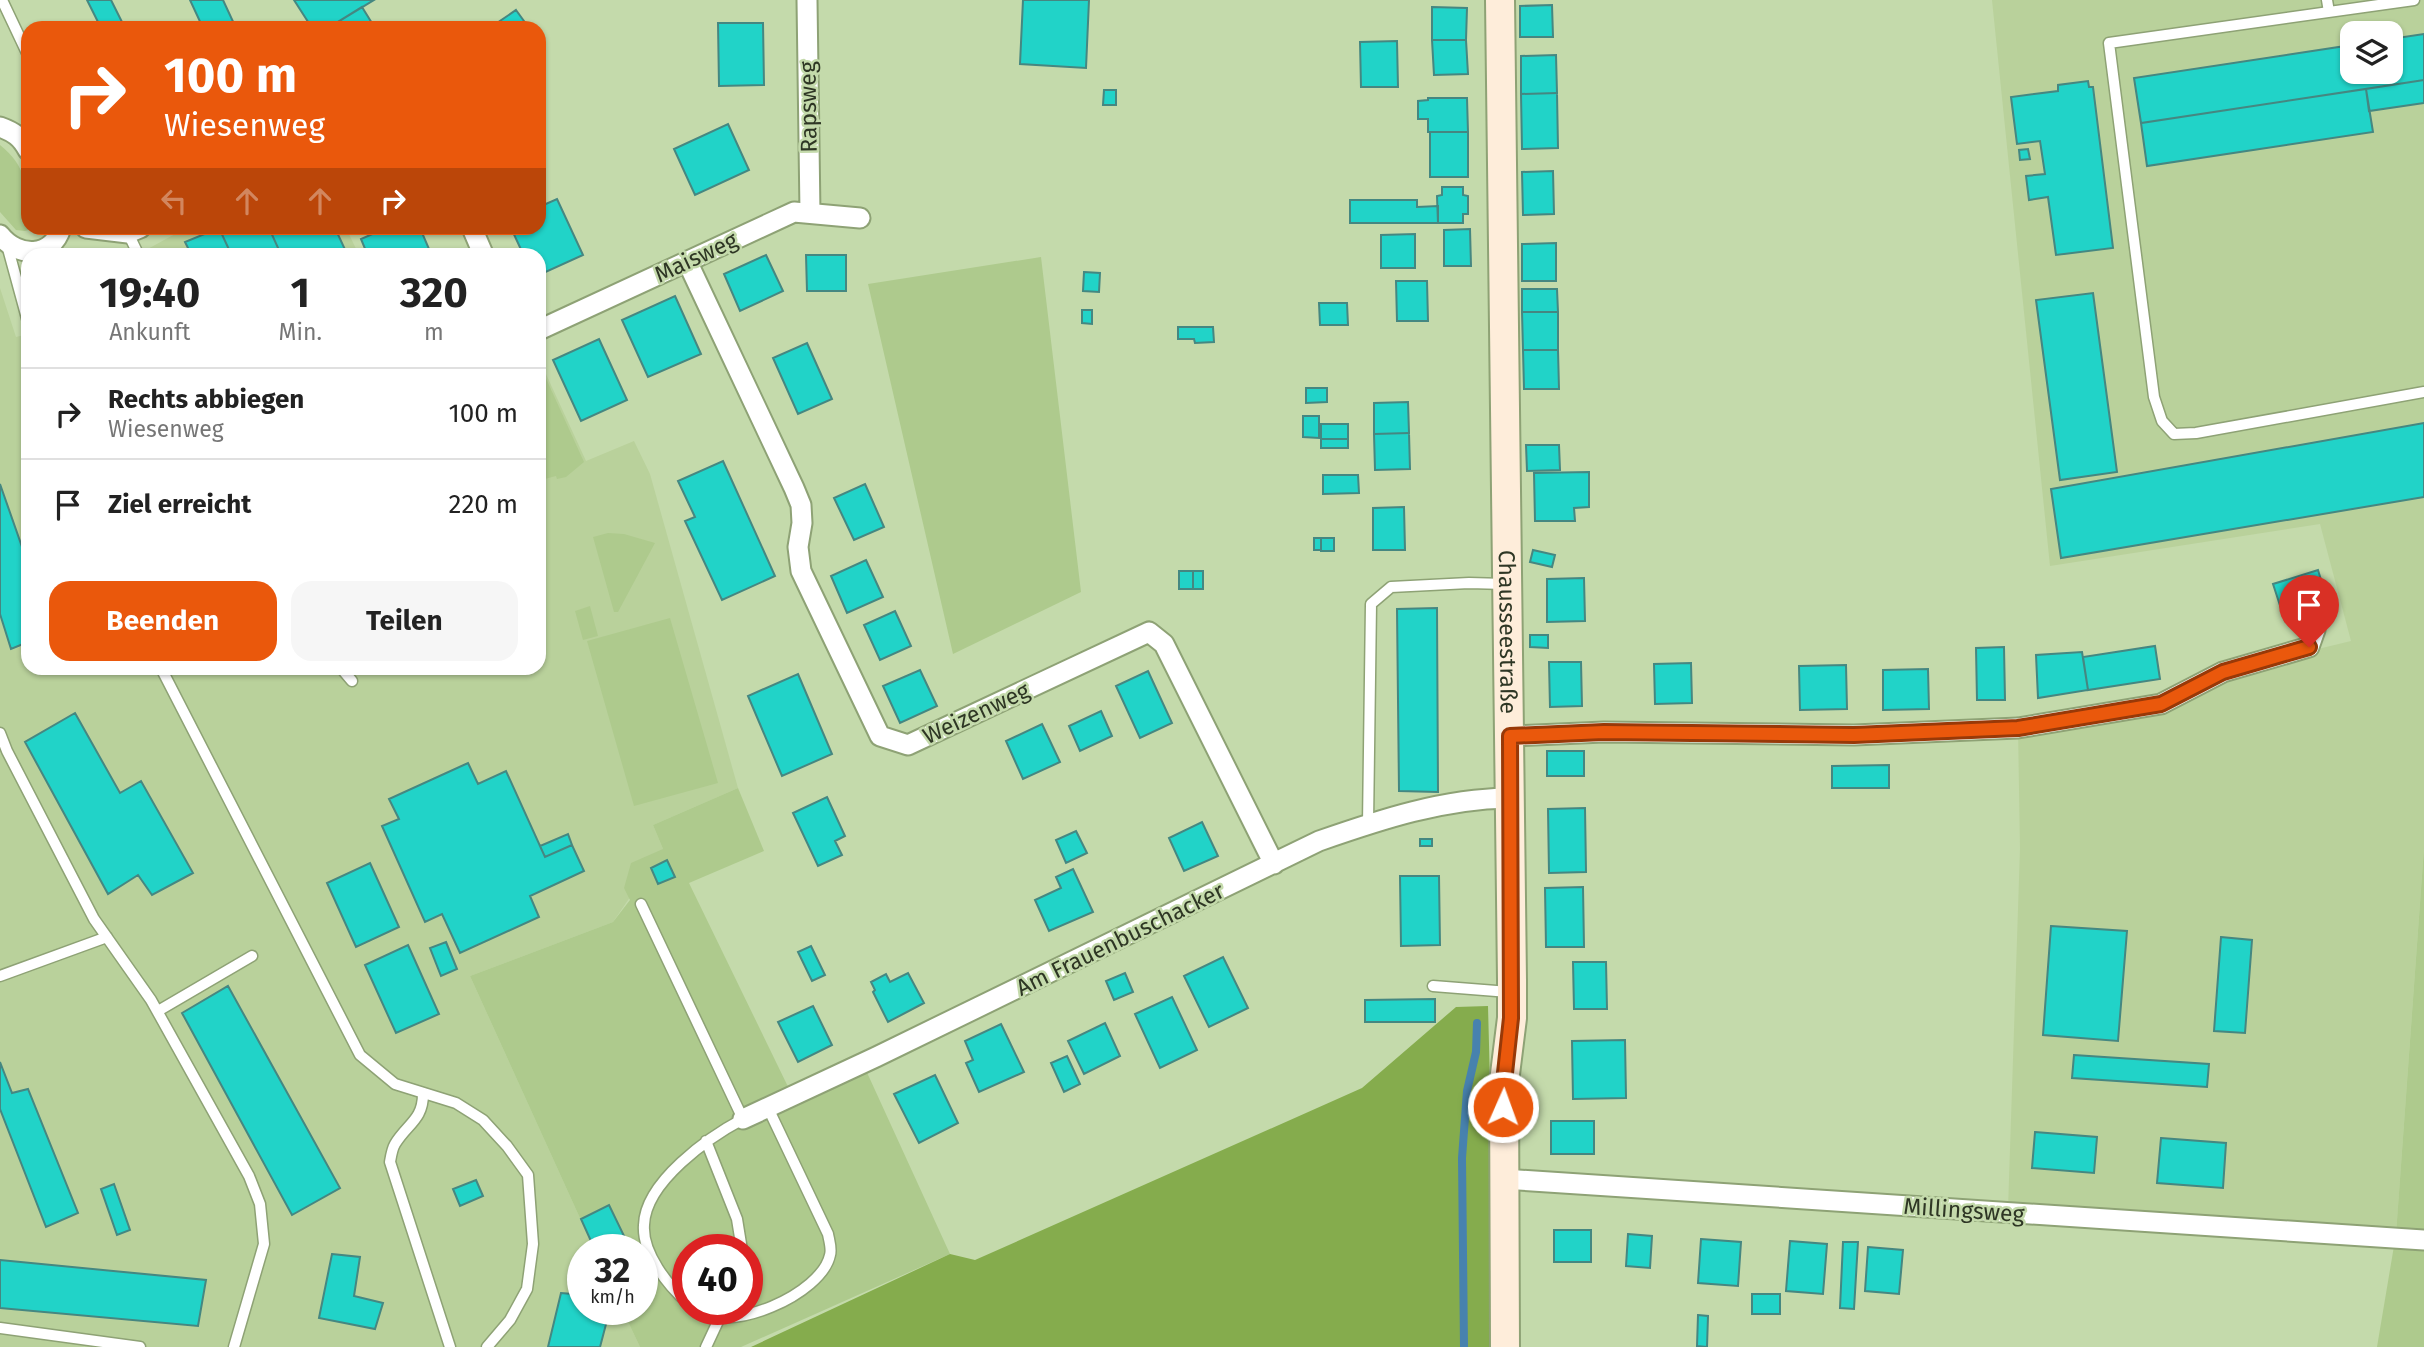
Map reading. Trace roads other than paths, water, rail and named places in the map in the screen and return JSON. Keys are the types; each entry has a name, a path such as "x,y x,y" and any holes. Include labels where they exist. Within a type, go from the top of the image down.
{"street":[{"name":"Rapsweg","path":"807,0 810,213"},
{"name":"Chausseestraße","path":"1500,0 1512,992 1504,1082 1505,1347"},
{"path":"0,127 14,132 21,141"},
{"name":"Maisweg","path":"546,327 794,212 860,218"},
{"path":"45,248 51,245 57,235"},
{"path":"4,240 21,252"},
{"name":"Weizenweg","path":"687,261 794,488 801,514 798,547 801,571 880,736 908,745 1149,632 1164,644 1274,864"},
{"path":"1510,736 1604,732 1854,735 2018,728 2161,704 2223,672 2309,647 2315,630"},
{"name":"Am Frauenbuschacker","path":"743,1119 1319,841 1437,804 1509,798"},
{"name":"Millingsweg","path":"1503,1180 2424,1240"}],"lane":[{"path":"2,0 21,40"},
{"path":"2327,0 2329,12"},
{"path":"2411,0 2109,43 2154,397 2162,421 2174,434 2196,433 2424,392"},
{"path":"4,240 21,298"},
{"path":"1368,824 1371,604 1391,587 1508,584"},
{"path":"165,675 360,1055 395,1084 456,1103 483,1120 507,1146 528,1175 533,1244 527,1289 510,1320 487,1347"},
{"path":"347,675 352,681"},
{"path":"0,733 76,884 107,937 158,1011 249,1177 260,1204 264,1244 234,1347"},
{"path":"641,904 743,1119 706,1141 680,1165 649,1205 643,1226 648,1248 672,1284"},
{"path":"0,976 107,937"},
{"path":"158,1011 252,956"},
{"path":"1433,986 1512,992"},
{"path":"423,1094 423,1107 416,1120 394,1146 390,1161 450,1347"},
{"path":"763,1309 783,1302 807,1287 823,1272 831,1254 828,1234 768,1108"},
{"path":"706,1141 737,1219 739,1234"},
{"path":"706,1347 717,1325"},
{"path":"0,1328 140,1347"}],"waterway":[{"path":"1464,1347 1462,1158 1467,1091 1476,1052 1477,1023"}]}
